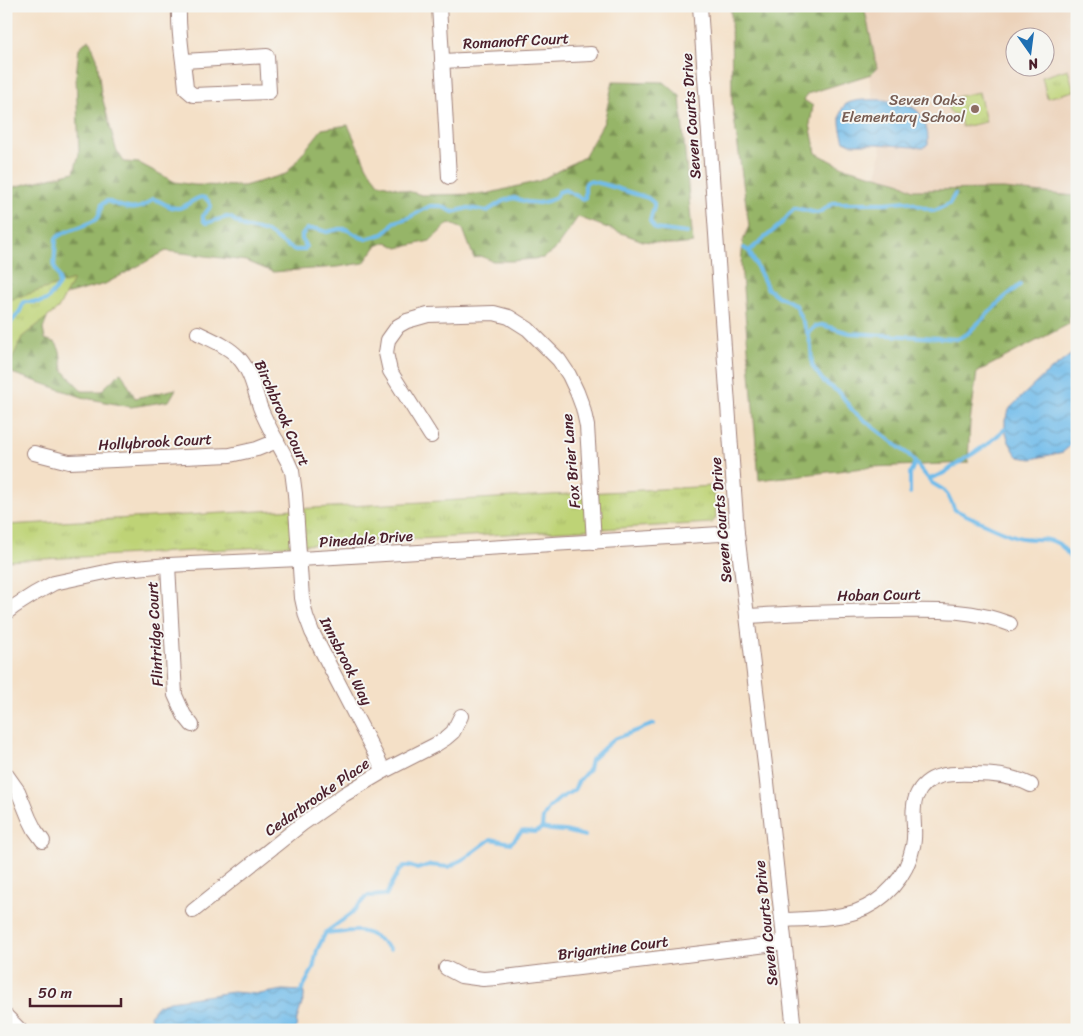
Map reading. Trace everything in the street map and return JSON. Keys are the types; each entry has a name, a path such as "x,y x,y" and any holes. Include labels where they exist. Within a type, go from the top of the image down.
{"street":[{"path":"178,6 186,89 193,95 270,92 267,56 184,61"},
{"name":"Romanoff Court","path":"439,6 449,176"},
{"name":"Seven Courts Drive","path":"700,6 737,533 783,920 794,1030"},
{"name":"Romanoff Court","path":"442,61 591,54"},
{"name":"Fox Brier Lane","path":"431,436 390,371 386,346 392,333 406,321 428,315 494,313 509,317 523,325 559,360 577,392 583,408 587,426 594,542"},
{"name":"Birchbrook Court","path":"198,333 238,356 254,386 260,407 288,462 294,482 300,560"},
{"name":"Hollybrook Court","path":"34,453 69,462 220,455 245,452 269,445 277,440"},
{"name":"Pinedale Drive","path":"6,613 54,583 114,570 168,565 300,560 737,533"},
{"name":"Innsbrook Way","path":"300,560 302,598 312,632 384,771"},
{"name":"Flintridge Court","path":"168,565 175,695 184,715 192,725"},
{"name":"Hoban Court","path":"747,616 808,612 949,610 980,614 1010,624"},
{"name":"Cedarbrooke Place","path":"193,911 302,824 345,794 446,738 453,732 461,716"},
{"path":"6,774 18,791 29,818 43,841"},
{"path":"783,920 827,917 854,912 875,902 893,887 907,867 913,849 913,812 916,797 923,786 932,779 948,774 994,774 1031,784"},
{"name":"Brigantine Court","path":"446,968 461,976 482,979 497,978 784,943"},
{"path":"6,1016 20,1030"}],"shaded area":[{"name":"Seven Oaks Elementary School","path":"858,6 1077,6 1077,208 869,225 881,151"}],"green space":[{"path":"731,6 864,6 877,68 871,74 807,94 804,100 813,106 810,124 816,153 843,167 899,182 913,190 1003,189 1075,196 1069,324 977,372 970,422 968,463 872,467 759,480 741,264 743,241 749,226 732,103"},
{"path":"89,39 97,58 101,93 116,149 124,162 139,163 175,182 194,185 244,186 286,174 322,129 348,125 367,167 379,183 422,195 486,194 539,181 584,157 604,122 613,81 664,82 680,96 693,243 675,245 643,241 578,217 554,251 543,258 512,261 493,261 480,256 474,258 463,229 449,223 430,241 398,248 387,242 376,246 364,263 337,267 273,272 246,261 166,251 105,284 65,295 51,308 43,329 45,339 56,343 60,351 63,370 82,391 101,391 121,372 135,398 176,389 169,401 131,407 85,398 6,371 6,189 74,172 79,154 76,76 79,48"},
{"path":"1068,69 1074,91 1047,98 1042,78 1056,78 1056,73"},
{"path":"979,92 986,122 962,127 959,115 952,113 948,105 958,96"},
{"path":"73,280 58,309 22,337 10,364 6,367 6,301"},
{"path":"714,486 716,518 712,523 6,561 6,525"}],"water":[{"path":"859,100 884,100 906,104 920,114 928,134 928,144 923,148 879,144 851,144 844,141 840,118 846,104"},
{"path":"1077,350 1077,440 1063,452 1032,459 1019,457 1009,442 1005,429 1005,420 1010,408 1042,377"},
{"path":"283,990 301,991 304,993 296,1030 155,1030 150,1016 158,1005 170,1001 232,992 259,994"}],"waterway":[{"path":"6,329 20,311 24,302 47,300 59,285 59,278 54,266 56,238 92,222 99,214 102,204 107,201 125,207 136,208 141,207 152,199 178,208 200,197 204,197 211,206 203,216 203,220 206,223 227,217 231,218 244,227 267,232 295,250 304,250 306,247 302,235 307,229 327,232 346,229 366,239 383,234 394,222 408,218 430,206 441,206 453,212 468,208 487,211 503,201 514,198 527,202 539,203 548,201 555,198 559,192 565,190 583,199 585,198 585,186 589,181 648,198 654,203 650,221 655,229 687,233"},
{"path":"749,251 780,225 795,208 817,213 833,203 906,201 934,211 949,204 955,194"},
{"path":"744,248 749,251 768,289 795,305 808,334 812,365 824,382 840,393 853,411 909,455 932,483 948,495 955,510 1017,537 1044,539 1059,544 1077,565"},
{"path":"808,334 816,326 822,325 850,333 957,339 967,334 1020,285"},
{"path":"929,479 942,474 989,443 1005,429"},
{"path":"910,493 910,474 915,462"},
{"path":"301,991 313,969 317,950 326,932 351,914 367,896 386,895 399,871 404,866 417,869 429,865 449,867 491,839 511,843 522,831 536,832 542,828 543,818 549,808 574,790 589,769 591,760 607,745 614,739 654,724"},
{"path":"542,828 585,836"},
{"path":"326,932 365,932 378,939 390,949"}],"place":[{"name":"Seven Oaks Elementary School","path":"975,109"}]}
